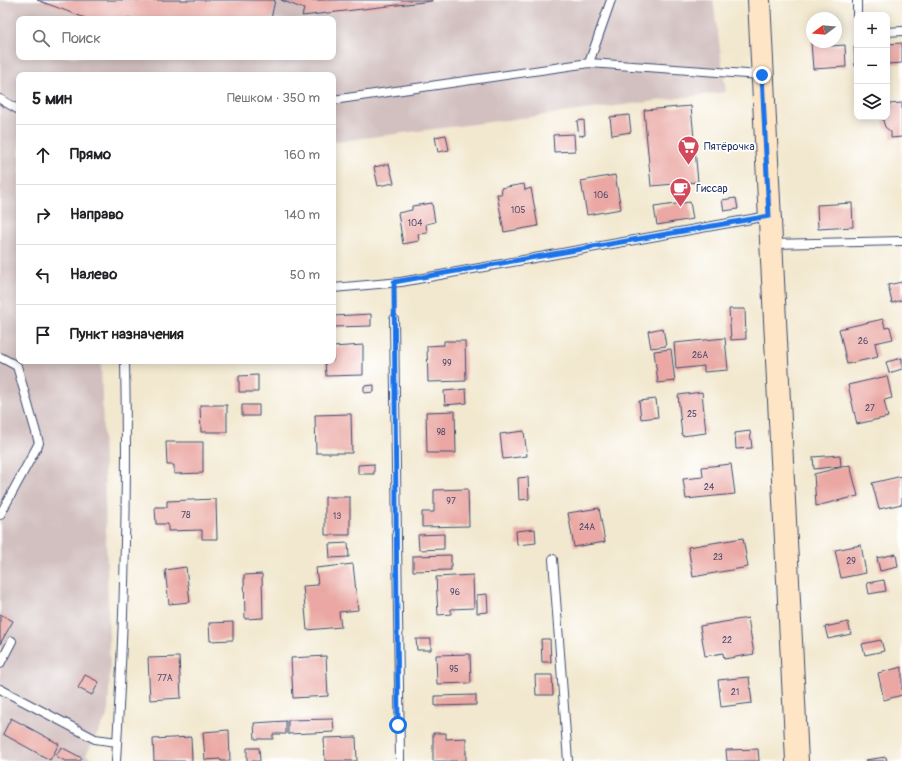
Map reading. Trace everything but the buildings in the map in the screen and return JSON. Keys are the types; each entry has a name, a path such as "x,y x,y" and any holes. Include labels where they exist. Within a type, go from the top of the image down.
{"street":[{"path":"758,2 797,761"}],"lane":[{"path":"589,63 611,0"},
{"path":"857,0 857,12"},
{"path":"890,32 902,31"},
{"path":"336,100 589,63 762,75"},
{"path":"0,99 16,108"},
{"path":"336,288 394,282 769,216"},
{"path":"771,244 902,241"},
{"path":"394,319 400,761"},
{"path":"0,356 17,366 39,444 0,515"},
{"path":"116,761 122,661 127,460 125,364"},
{"path":"553,559 568,761"},
{"path":"0,664 12,641"},
{"path":"0,689 95,739 117,742"}],"path":[{"path":"394,282 394,319"}],"shaded area":[{"path":"0,0 713,0 726,92 336,142 336,72 16,72 16,364 101,364 110,672 108,714 86,755 97,761 0,761"}],"place":[{"name":"Пятёрочка","path":"689,166"},
{"name":"Гиссар","path":"680,208"}],"route":[{"path":"398,725 394,282 401,282 769,216 762,75"}]}
